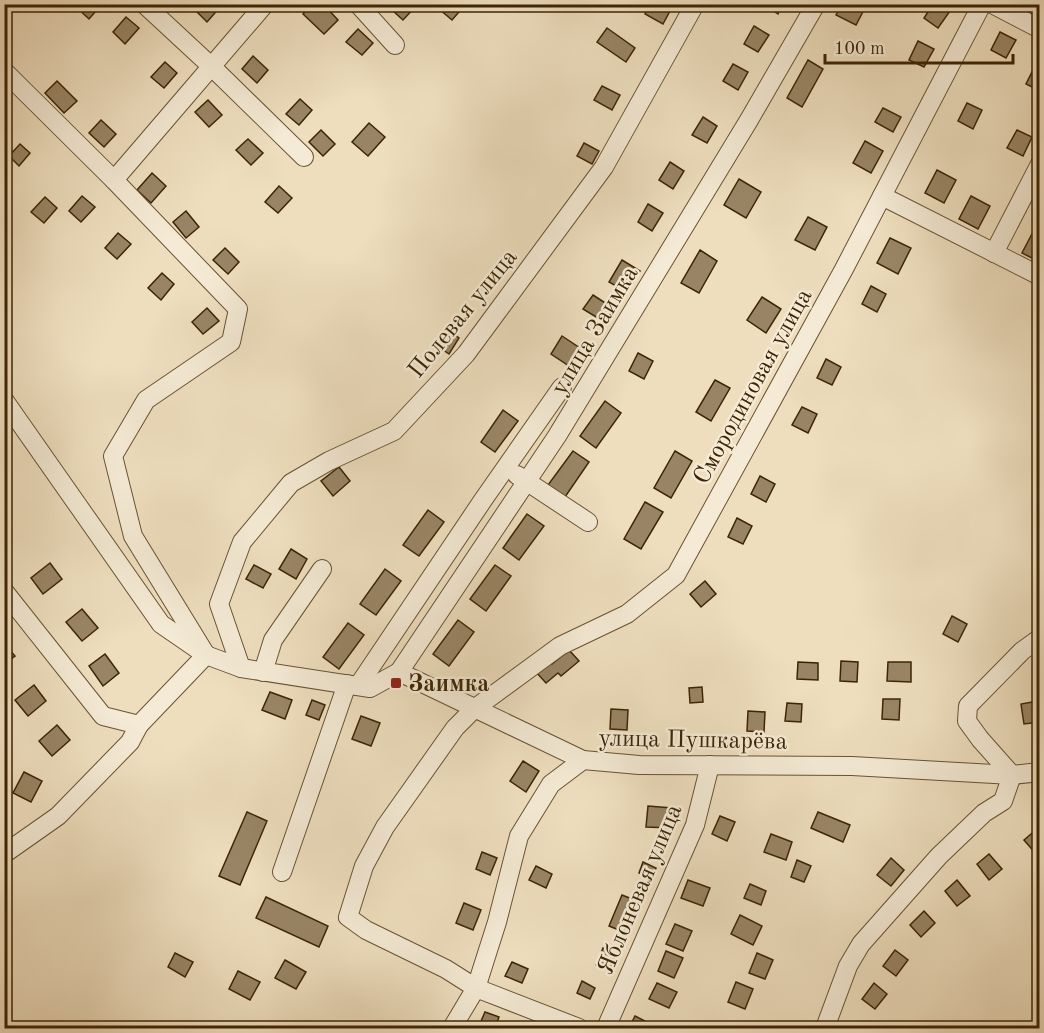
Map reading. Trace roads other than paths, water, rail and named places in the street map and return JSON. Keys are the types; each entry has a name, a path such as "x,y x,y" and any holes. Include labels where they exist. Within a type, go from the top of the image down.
{"street":[{"path":"144,4 304,158"},
{"path":"114,180 265,4"},
{"path":"358,4 395,45"},
{"name":"Полевая улица","path":"242,668 219,604 242,542 291,483 329,461 394,430 466,354 604,166 695,4"},
{"name":"улица Заимка","path":"399,672 563,426 743,130 816,4"},
{"name":"Смородиновая улица","path":"476,988 446,969 366,930 348,917 364,866 385,827 455,728 474,709 560,646 627,614 676,575 882,196 982,4"},
{"path":"992,4 1040,29"},
{"path":"4,71 114,180 237,309 231,342 146,400 113,456 133,536 206,655"},
{"path":"994,253 1040,164"},
{"path":"882,196 1040,276"},
{"path":"282,872 358,686 562,387"},
{"path":"4,400 161,624 206,655 242,668 358,686 399,672"},
{"path":"506,467 588,522"},
{"path":"263,672 273,640 322,569"},
{"path":"4,591 103,716 139,725"},
{"path":"825,1029 848,966 861,944 939,856 984,813 1003,801 1012,775 967,721 968,706 1022,651 1040,638"},
{"path":"4,854 58,816 130,742 139,725 206,655"},
{"name":"улица Пушкарёва","path":"399,672 583,760 639,765 852,766 1012,775 1040,772"},
{"path":"452,1029 476,988 497,922 519,837 551,784 583,760"},
{"name":"Яблоневая улица","path":"606,1029 695,825 710,765"},
{"path":"476,988 579,1029"}],"place":[{"name":"Заимка","path":"396,683"}]}
